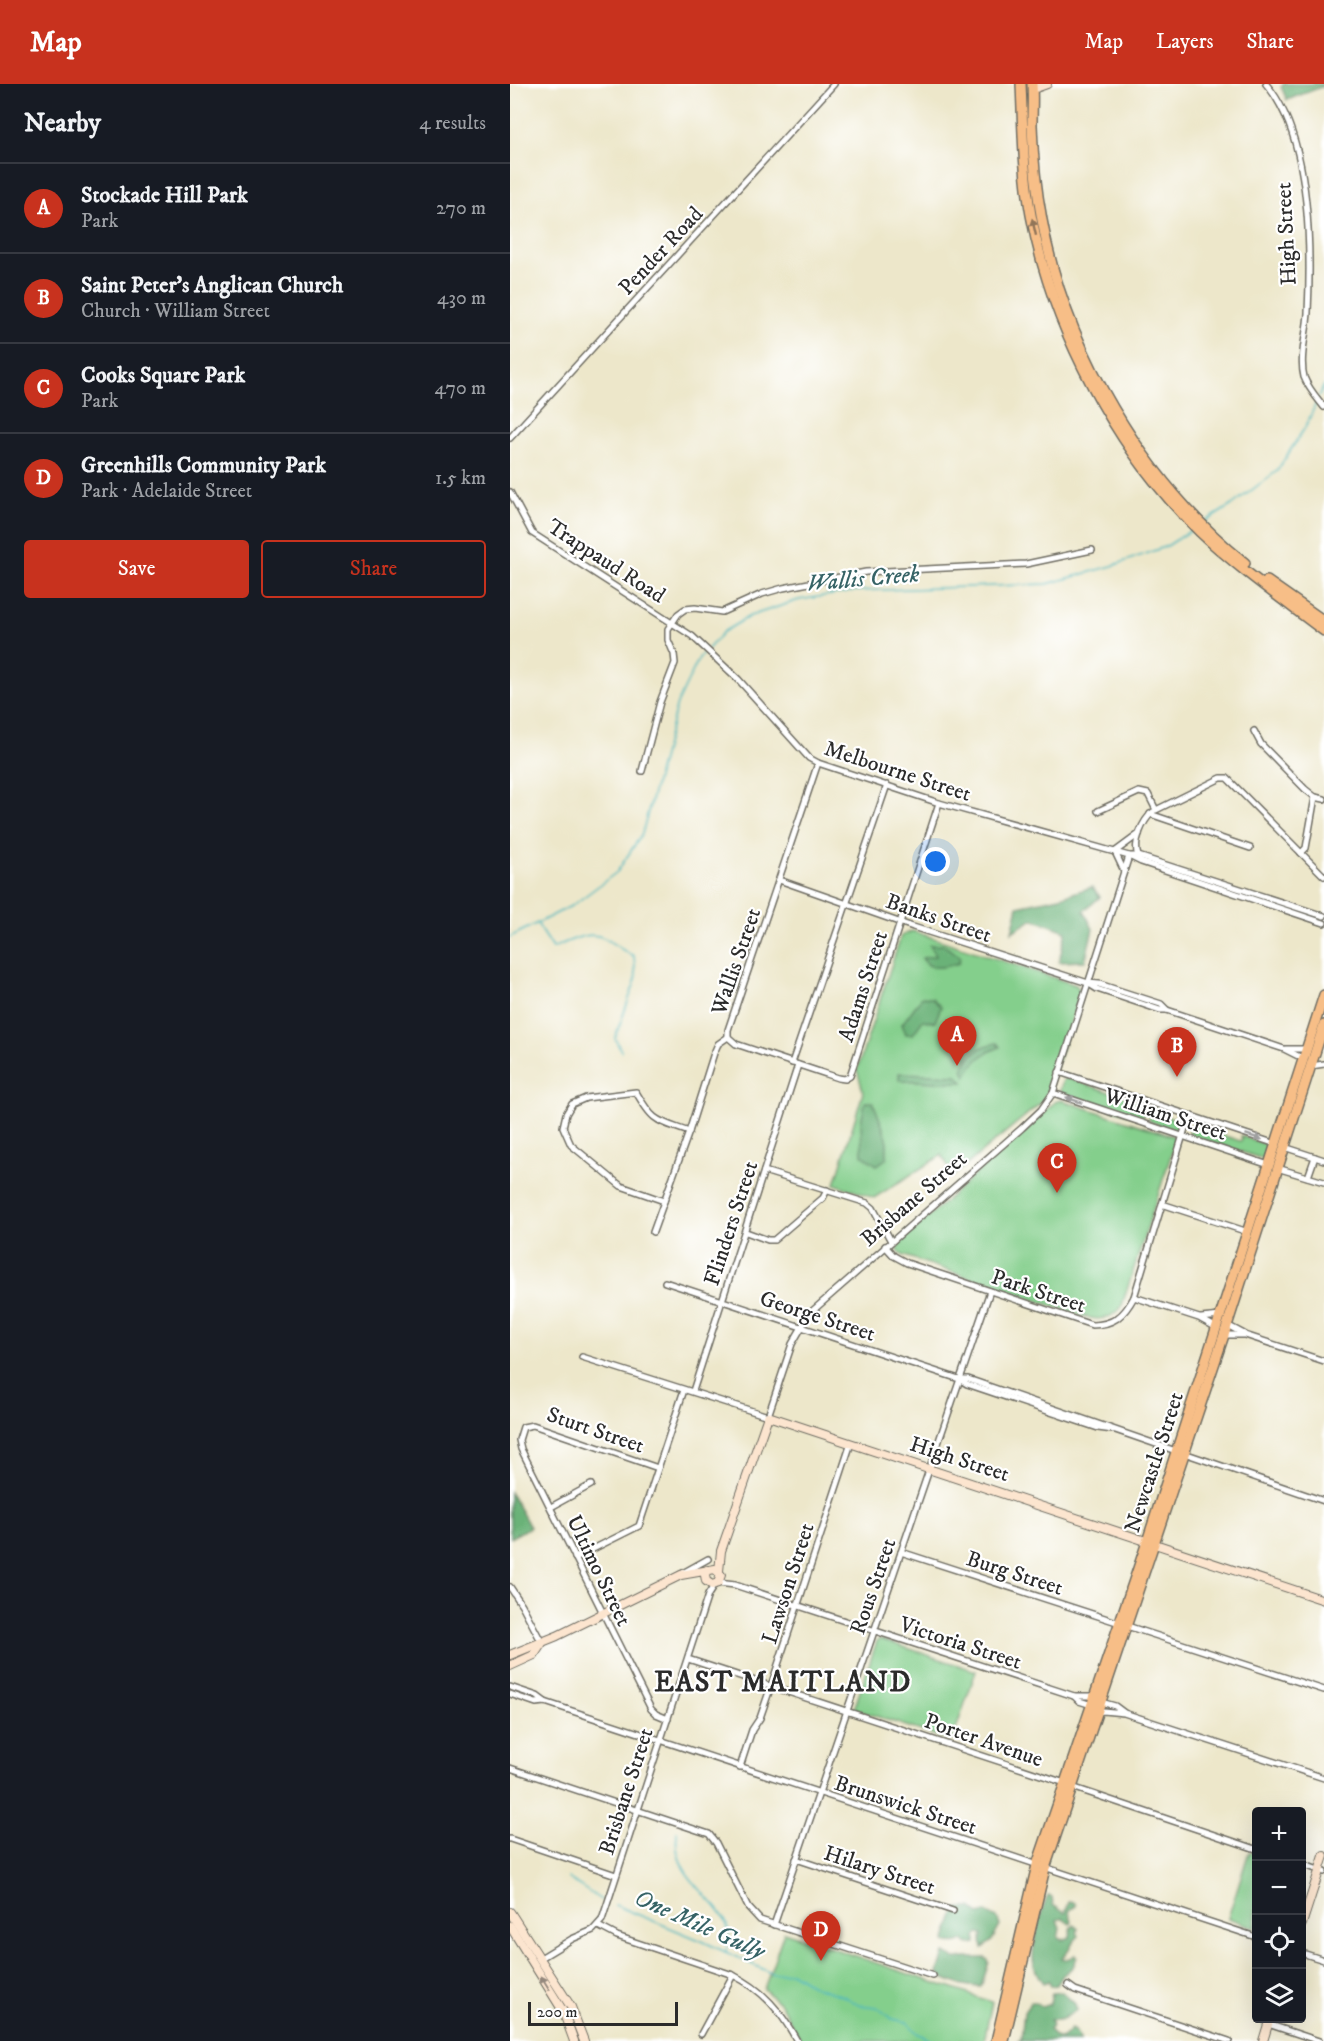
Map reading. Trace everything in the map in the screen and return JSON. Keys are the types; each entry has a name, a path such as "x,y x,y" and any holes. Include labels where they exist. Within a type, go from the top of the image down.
{"highway":[{"path":"1189,515 1125,426 1089,365 1072,323 1052,264 1042,223 1033,137 1032,86 1021,87 1023,154 1031,216 1038,246 1059,310 1083,369 1123,436 1151,475 1189,515 1215,541 1264,586 1324,631"},
{"path":"1215,541 1324,621"},
{"name":"Newcastle Street","path":"1022,1941 1041,1866 1151,1542 1212,1345 1223,1329 1221,1316 1309,1057 1324,995"},
{"name":"Newcastle Street","path":"1309,1057 1324,1025"},
{"name":"Newcastle Street","path":"1180,1452 1223,1329 1223,1323 1232,1308 1273,1166"},
{"name":"Newcastle Street","path":"1095,1706 1105,1691 1123,1625"},
{"path":"996,2041 1022,1941"},
{"path":"1004,2041 1022,1941"}],"main road":[{"path":"1032,86 1047,84"},
{"name":"High Street","path":"768,1416 1324,1600"},
{"name":"Brisbane Street","path":"714,1579 768,1416"},
{"name":"Brisbane Street","path":"709,1569 722,1551"},
{"path":"510,1655 542,1643 678,1577 709,1569"},
{"path":"709,1569 705,1575 714,1579"},
{"path":"692,1574 714,1579"},
{"path":"510,1666 534,1655 542,1643"},
{"path":"1305,1915 1322,1871 1324,1856"},
{"path":"510,1912 571,2007 584,2041"},
{"path":"510,1926 563,2011 574,2041"},
{"path":"1263,2041 1268,2023"}],"street":[{"name":"Pender Road","path":"510,438 834,84"},
{"name":"High Street","path":"1266,84 1279,102 1288,124 1305,188 1310,273 1302,362 1310,388 1324,407"},
{"name":"Trappaud Road","path":"510,492 532,532 545,543 672,621"},
{"path":"642,771 660,702 675,663 668,640 668,629 672,621 686,609 722,612 773,591 866,572 1026,564 1092,550"},
{"name":"Melbourne Street","path":"672,621 720,661 809,758 818,763 939,803 1129,856 1324,923"},
{"path":"1254,731 1261,744 1315,797 1324,799"},
{"name":"Wallis Street","path":"653,1232 689,1132 714,1053 718,1044 728,1037 728,1030 818,763"},
{"path":"1138,856 1136,848 1145,819 1153,812 1221,778 1227,778 1324,876"},
{"name":"Flinders Street","path":"693,1391 746,1233 795,1064 887,785"},
{"path":"1098,811 1139,792 1148,794 1153,812"},
{"path":"1301,853 1306,848 1315,797"},
{"name":"Adams Street","path":"795,1064 838,1078 845,1079 850,1076 939,803"},
{"path":"1153,812 1250,848"},
{"path":"1124,871 1114,852 1139,834"},
{"name":"Melbourne Street","path":"1129,856 1138,856 1324,916"},
{"name":"Brisbane Street","path":"768,1416 792,1344 801,1327 819,1304 1041,1110 1053,1093 1129,856"},
{"name":"Banks Street","path":"779,880 1088,983 1099,984 1161,1004 1167,1010 1324,1062"},
{"path":"728,1037 736,1044 795,1064"},
{"name":"Banks Street","path":"1284,1049 1324,1062"},
{"name":"William Street","path":"1059,1072 1324,1160"},
{"path":"664,1201 621,1186 571,1145 563,1127 566,1114 572,1104 586,1098 636,1092 648,1112 656,1120 689,1132"},
{"name":"William Street","path":"1053,1093 1324,1182"},
{"name":"Park Street","path":"885,1246 894,1256 907,1263 1092,1325 1102,1325 1118,1319 1125,1313 1134,1298 1189,1115"},
{"path":"1308,1177 1314,1157"},
{"path":"764,1171 867,1203 873,1208 891,1241"},
{"path":"746,1233 774,1240 823,1198 827,1190"},
{"path":"1162,1204 1248,1232"},
{"name":"George Street","path":"665,1282 959,1379 968,1379 1324,1501"},
{"name":"Rous Street","path":"774,1925 990,1291"},
{"path":"1134,1298 1324,1361"},
{"path":"1199,1318 1221,1316"},
{"path":"1223,1329 1245,1335"},
{"name":"High Street","path":"582,1357 768,1416"},
{"path":"575,1558 639,1526 684,1390"},
{"name":"Sturt Street","path":"523,1427 533,1425 658,1467"},
{"name":"Ultimo Street","path":"523,1427 519,1440 521,1449 575,1558 651,1709 668,1719"},
{"name":"Lawson Street","path":"740,1767 752,1730 760,1718 771,1686 851,1443"},
{"path":"551,1507 591,1485"},
{"name":"Burg Street","path":"901,1552 1324,1690"},
{"path":"678,1577 708,1559"},
{"name":"Brisbane Street","path":"598,1926 714,1579"},
{"name":"Victoria Street","path":"714,1579 1074,1696 1103,1711 1124,1713 1324,1778"},
{"path":"510,1587 542,1643"},
{"name":"Porter Avenue","path":"688,1659 1252,1847"},
{"name":"Brunswick Street","path":"510,1687 537,1696 545,1702 660,1741 1252,1935"},
{"name":"Brunswick Street","path":"510,1694 536,1702 545,1702"},
{"name":"Victoria Street","path":"1074,1696 1095,1706 1114,1706 1124,1713"},
{"path":"510,1768 709,1834 716,1843 754,1916 760,1920 933,1976"},
{"path":"510,1839 616,1875"},
{"name":"Hilary Street","path":"796,1859 953,1911"},
{"path":"1306,1865 1322,1871"},
{"path":"533,1963 598,1926 616,1936 733,1974 748,1982 762,1993 786,2019 797,2041"},
{"path":"1306,1954 1324,1960"},
{"path":"700,2034 733,1974"},
{"path":"1068,1985 1075,1990 1229,2041"},
{"path":"1274,2023 1319,2041"}],"green space":[{"path":"1284,84 1324,84 1324,86 1287,100 1281,87"},
{"path":"1092,887 1100,897 1084,911 1093,929 1085,961 1059,962 1066,931 1033,919 1012,932 1018,906"},
{"path":"912,931 1076,985 1080,995 1047,1094 1042,1102 953,1176 942,1155 874,1198 835,1184 863,1091 857,1070 901,936"},
{"path":"930,945 943,945 960,956 959,963 944,967 930,966 922,958 936,956"},
{"path":"922,997 932,998 941,1007 935,1022 923,1020 913,1034 906,1034 902,1024"},
{"path":"997,1043 1000,1047 980,1058 966,1076 963,1069 972,1055 980,1048"},
{"path":"899,1073 957,1075 963,1082 899,1080"},
{"path":"1067,1078 1143,1103 1145,1107 1143,1116 1138,1118 1062,1093 1060,1090 1063,1080"},
{"path":"1061,1100 1173,1136 1176,1140 1121,1308 1114,1314 1101,1319 1080,1315 902,1255 898,1251 898,1244 1055,1102"},
{"path":"865,1102 873,1102 887,1138 887,1158 877,1165 862,1155 861,1122"},
{"path":"1154,1107 1159,1109 1162,1115 1177,1120 1176,1115 1180,1116 1183,1119 1180,1128 1176,1130 1151,1122 1149,1119 1151,1109"},
{"path":"1200,1122 1203,1129 1240,1141 1241,1136 1268,1145 1263,1159 1192,1136 1189,1131 1192,1123"},
{"path":"510,1492 530,1527 510,1538"},
{"path":"880,1639 976,1671 952,1741 854,1709 877,1641"},
{"path":"1249,1852 1252,1853 1252,1927 1228,1918"},
{"path":"1048,1896 1052,1897 1053,1905 1065,1913 1069,1902 1075,1903 1076,1906 1069,1912 1072,1921 1070,1923 1063,1918 1057,1920 1060,1928 1058,1938 1062,1940 1070,1937 1071,1928 1074,1925 1078,1929 1079,1936 1062,1958 1067,1960 1075,1955 1077,1957 1073,1967 1063,1975 1057,1985 1051,1986 1049,1981 1043,1983 1039,1978 1033,1957 1038,1926"},
{"path":"971,1908 979,1914 986,1912 997,1918 1000,1926 991,1942 983,1948 981,1942 983,1935 979,1934 976,1937 976,1943 945,1942 956,1910"},
{"path":"784,1932 992,2002 984,2041 802,2041 780,2004 764,1989"},
{"path":"944,1953 955,1958 986,1958 989,1962 981,1987 958,1984 942,1977 938,1973"},
{"path":"1062,1992 1075,2004 1077,2010 1063,2019 1050,2020 1052,2026 1049,2030 1055,2037 1061,2039 1071,2029 1076,2032 1080,2041 1018,2041 1021,2039 1024,2012 1031,2002 1042,2007 1050,2004 1052,1993"}],"waterway":[{"name":"Wallis Creek","path":"1319,397 1324,385"},
{"name":"Wallis Creek","path":"1205,522 1277,471 1306,426 1317,401"},
{"name":"Wallis Creek","path":"708,649 723,632 750,616 799,600 855,591 1047,584 1112,566 1167,546 1193,529"},
{"name":"Wallis Creek","path":"510,937 573,905 617,872 642,834 677,704 704,652"},
{"path":"538,925 553,948 592,935 604,938 634,956 636,979 615,1038 621,1051"},
{"path":"677,1832 677,1850 689,1877 725,1921 729,1934 726,1952"},
{"name":"One Mile Gully","path":"568,1878 601,1900"},
{"name":"One Mile Gully","path":"615,1905 702,1941 773,1974 791,1972 815,1987 846,1997 858,2005 877,2007 892,2019 907,2022 917,2033 932,2041"}],"place":[{"name":"Stockade Hill Park","path":"957,1066"},
{"name":"Saint Peter's Anglican Church","path":"1177,1077"},
{"name":"Cooks Square Park","path":"1057,1193"},
{"name":"Greenhills Community Park","path":"821,1961"}],"district":[{"name":"EAST MAITLAND","path":"783,1681"}]}
